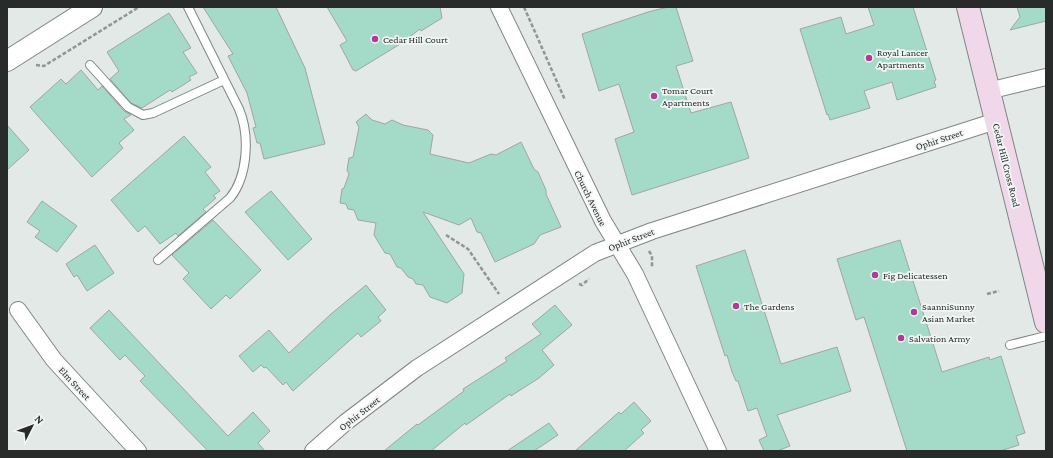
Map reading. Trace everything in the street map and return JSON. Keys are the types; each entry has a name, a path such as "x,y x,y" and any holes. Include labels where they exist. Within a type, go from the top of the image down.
{"main road":[{"name":"Cedar Hill Cross Road","path":"968,7 988,92 1042,286 1046,322"}],"street":[{"path":"7,61 92,7"},
{"name":"Church Avenue","path":"499,7 603,221 616,245 635,274 718,451"},
{"path":"988,92 1046,77"},
{"name":"Ophir Street","path":"313,451 346,422 417,368 595,253 652,231 996,121"},
{"name":"Elm Street","path":"18,310 54,360 138,451"}],"lane":[{"path":"158,260 225,203 236,191 245,152 244,121 240,109 188,7"},
{"path":"90,65 128,107 143,115 153,113 224,80"},
{"path":"1010,346 1046,336"}],"path":[{"path":"29,69 35,65 44,66 139,7"},
{"path":"446,235 468,249 499,294"},
{"path":"553,279 582,285 591,276"},
{"path":"493,299 506,290"},
{"path":"987,294 999,291"}],"building":[{"path":"203,7 276,7 305,68 325,144 264,159 260,143 257,143 253,128 256,127 247,93 228,56 233,54"},
{"name":"Cedar Hill Court","path":"327,7 440,7 442,18 421,31 420,29 397,46 356,71 353,70 340,45 347,41"},
{"name":"Tomar Court Apartments","path":"668,7 676,7 693,61 676,66 691,113 731,102 749,158 632,195 615,139 634,132 619,84 599,91 582,34 648,12"},
{"name":"Royal Lancer Apartments","path":"868,7 913,7 936,80 934,81 936,87 897,100 892,82 864,91 870,108 830,120 828,114 827,115 800,29 841,17 846,34 874,25"},
{"path":"1017,7 1046,7 1046,21 1010,30 1020,17"},
{"path":"169,13 191,48 183,52 197,73 189,77 191,80 172,92 170,90 142,108 131,103 110,79 119,71 107,52"},
{"path":"81,70 98,90 102,86 124,111 131,115 124,119 134,130 119,143 123,148 92,177 30,107 61,79 66,84"},
{"path":"366,114 372,120 385,124 392,120 403,125 428,130 433,135 430,154 469,163 491,154 496,155 521,142 534,169 538,172 561,227 540,235 534,244 495,262 481,233 477,232 471,218 459,225 423,212 464,274 462,293 447,303 430,297 423,285 416,284 413,279 408,277 401,268 397,267 390,254 385,253 374,235 376,223 358,220 354,210 348,209 346,204 340,203 342,189 344,188 349,174 347,170 349,158 353,157 359,127 356,122"},
{"path":"7,125 29,150 7,170"},
{"path":"184,136 211,167 205,172 220,191 213,196 216,198 203,209 206,212 178,236 176,233 160,244 145,226 138,232 111,200"},
{"path":"271,191 312,239 288,260 245,212"},
{"path":"42,201 77,226 57,252 35,237 40,231 27,222"},
{"path":"213,220 261,270 230,299 226,295 211,309 183,279 189,273 172,255"},
{"name":"Salvation Army","path":"900,240 942,372 989,357 990,360 1001,356 1025,433 1016,436 1019,445 1000,451 907,451 864,317 856,320 837,259"},
{"path":"95,245 114,273 87,291 77,275 74,277 66,264"},
{"name":"The Gardens","path":"745,250 781,364 837,347 851,391 777,415 790,446 777,451 764,451 759,440 767,436 757,408 748,411 738,381 736,381 732,372 727,355 725,356 696,266"},
{"path":"366,285 386,310 378,317 381,321 361,337 358,333 293,391 286,382 283,385 266,367 264,368 261,365 253,372 239,356 269,330 289,353 331,314"},
{"path":"555,305 572,325 542,350 554,365 539,378 511,396 510,394 466,425 465,423 431,451 384,451 417,424 418,425 464,391 463,389 507,361 505,358 541,334 532,324"},
{"path":"109,310 228,436 253,412 270,431 258,443 265,451 208,451 140,381 145,376 125,355 120,360 90,328"},
{"path":"634,402 651,421 641,430 644,433 624,451 575,451 619,412 621,414"},
{"path":"549,423 558,435 534,451 507,451"}],"place":[{"name":"Cedar Hill Court","path":"375,39"},
{"name":"Royal Lancer Apartments","path":"869,58"},
{"name":"Tomar Court Apartments","path":"654,96"},
{"name":"Fig Delicatessen","path":"875,275"},
{"name":"The Gardens","path":"736,306"},
{"name":"SaanniSunny Asian Market","path":"914,312"},
{"name":"Salvation Army","path":"901,338"}]}
